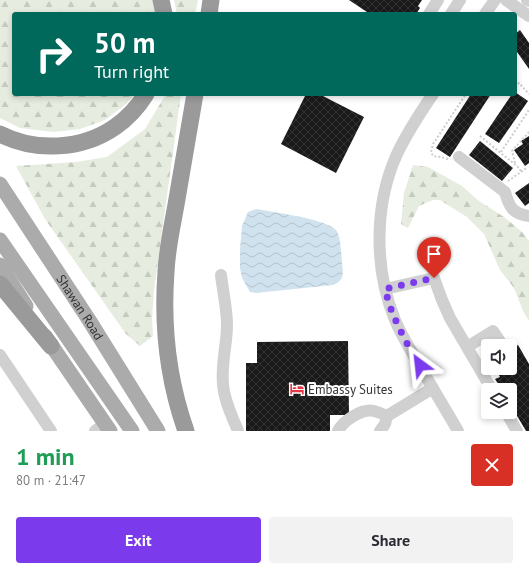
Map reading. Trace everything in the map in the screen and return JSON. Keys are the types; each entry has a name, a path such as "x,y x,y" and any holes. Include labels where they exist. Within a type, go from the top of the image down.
{"highway":[{"path":"161,0 164,12"},
{"path":"209,12 211,0"},
{"path":"0,134 24,143 55,146 73,144 101,135 114,128 128,117 145,96"},
{"path":"186,431 173,386 168,357 165,328 165,298 166,270 170,236 195,96"},
{"path":"0,284 51,346"}],"main road":[{"name":"Shawan Road","path":"0,184 89,320 158,431"},
{"path":"0,240 132,431"},
{"path":"0,265 103,429"}],"street":[{"path":"430,12 438,0"},
{"path":"452,12 460,0"},
{"path":"487,12 495,0"},
{"path":"506,0 529,16"},
{"path":"432,96 418,116 397,155 390,173 384,194 380,232 381,267 385,289 396,321 406,342 458,431"},
{"path":"456,159 505,192 511,207 516,212 529,216"},
{"path":"221,275 227,323 222,375 223,385 225,397 238,431"},
{"path":"385,289 434,278 450,318 488,383"},
{"path":"467,347 493,331 498,339"},
{"path":"0,355 51,431"},
{"path":"386,416 433,388"},
{"path":"338,431 339,428 358,414 366,411 374,411 386,416"},
{"path":"380,431 385,424 386,416"},
{"path":"510,419 517,431"}],"path":[{"path":"517,85 519,83 529,94"},
{"path":"456,159 432,156 431,152 433,144 465,96"},
{"path":"501,152 529,110"},
{"path":"515,164 512,150 529,132"},
{"path":"480,136 501,152 521,171"},
{"path":"503,184 528,167"}],"green space":[{"path":"0,0 153,0 157,12 12,12 12,96 133,96 126,104 105,120 80,129 54,132 20,128 0,118"},
{"path":"174,0 198,0 195,12 177,12"},
{"path":"165,96 181,96 154,290 152,319 153,336 140,346 126,334 45,219 16,166 76,162 107,157 145,129"},
{"path":"413,165 428,167 462,186 479,201 504,217 522,232 529,241 529,321 523,311 514,288 500,270 484,234 467,217 440,200 433,200 419,206 408,228 401,224 404,193"}],"water":[{"path":"256,209 311,219 322,222 336,230 340,241 343,270 340,281 333,285 256,293 250,292 242,278 240,268 240,249 242,226 248,212"}],"building":[{"path":"349,0 422,0 418,6 420,8 417,12 367,12"},
{"path":"520,30 529,43 529,69 517,52 517,32"},
{"path":"517,93 528,101 499,143 485,134 511,96 517,96"},
{"path":"305,96 323,96 364,117 336,173 281,144"},
{"path":"470,96 490,96 450,157 436,148"},
{"path":"529,136 529,163 525,166 514,150 523,144 521,141"},
{"path":"480,141 513,168 502,181 469,155"},
{"path":"529,183 529,203 525,206 515,193"},
{"name":"Embassy Suites","path":"348,341 349,415 330,415 330,431 246,431 246,363 257,363 257,342"},
{"path":"517,346 529,364 529,431 526,431 517,416 517,383 498,383 495,379 500,377 499,375 517,375"}],"place":[{"name":"Embassy Suites","path":"297,389"}],"route":[{"path":"420,365 406,342 396,321 385,289 434,278"}]}
